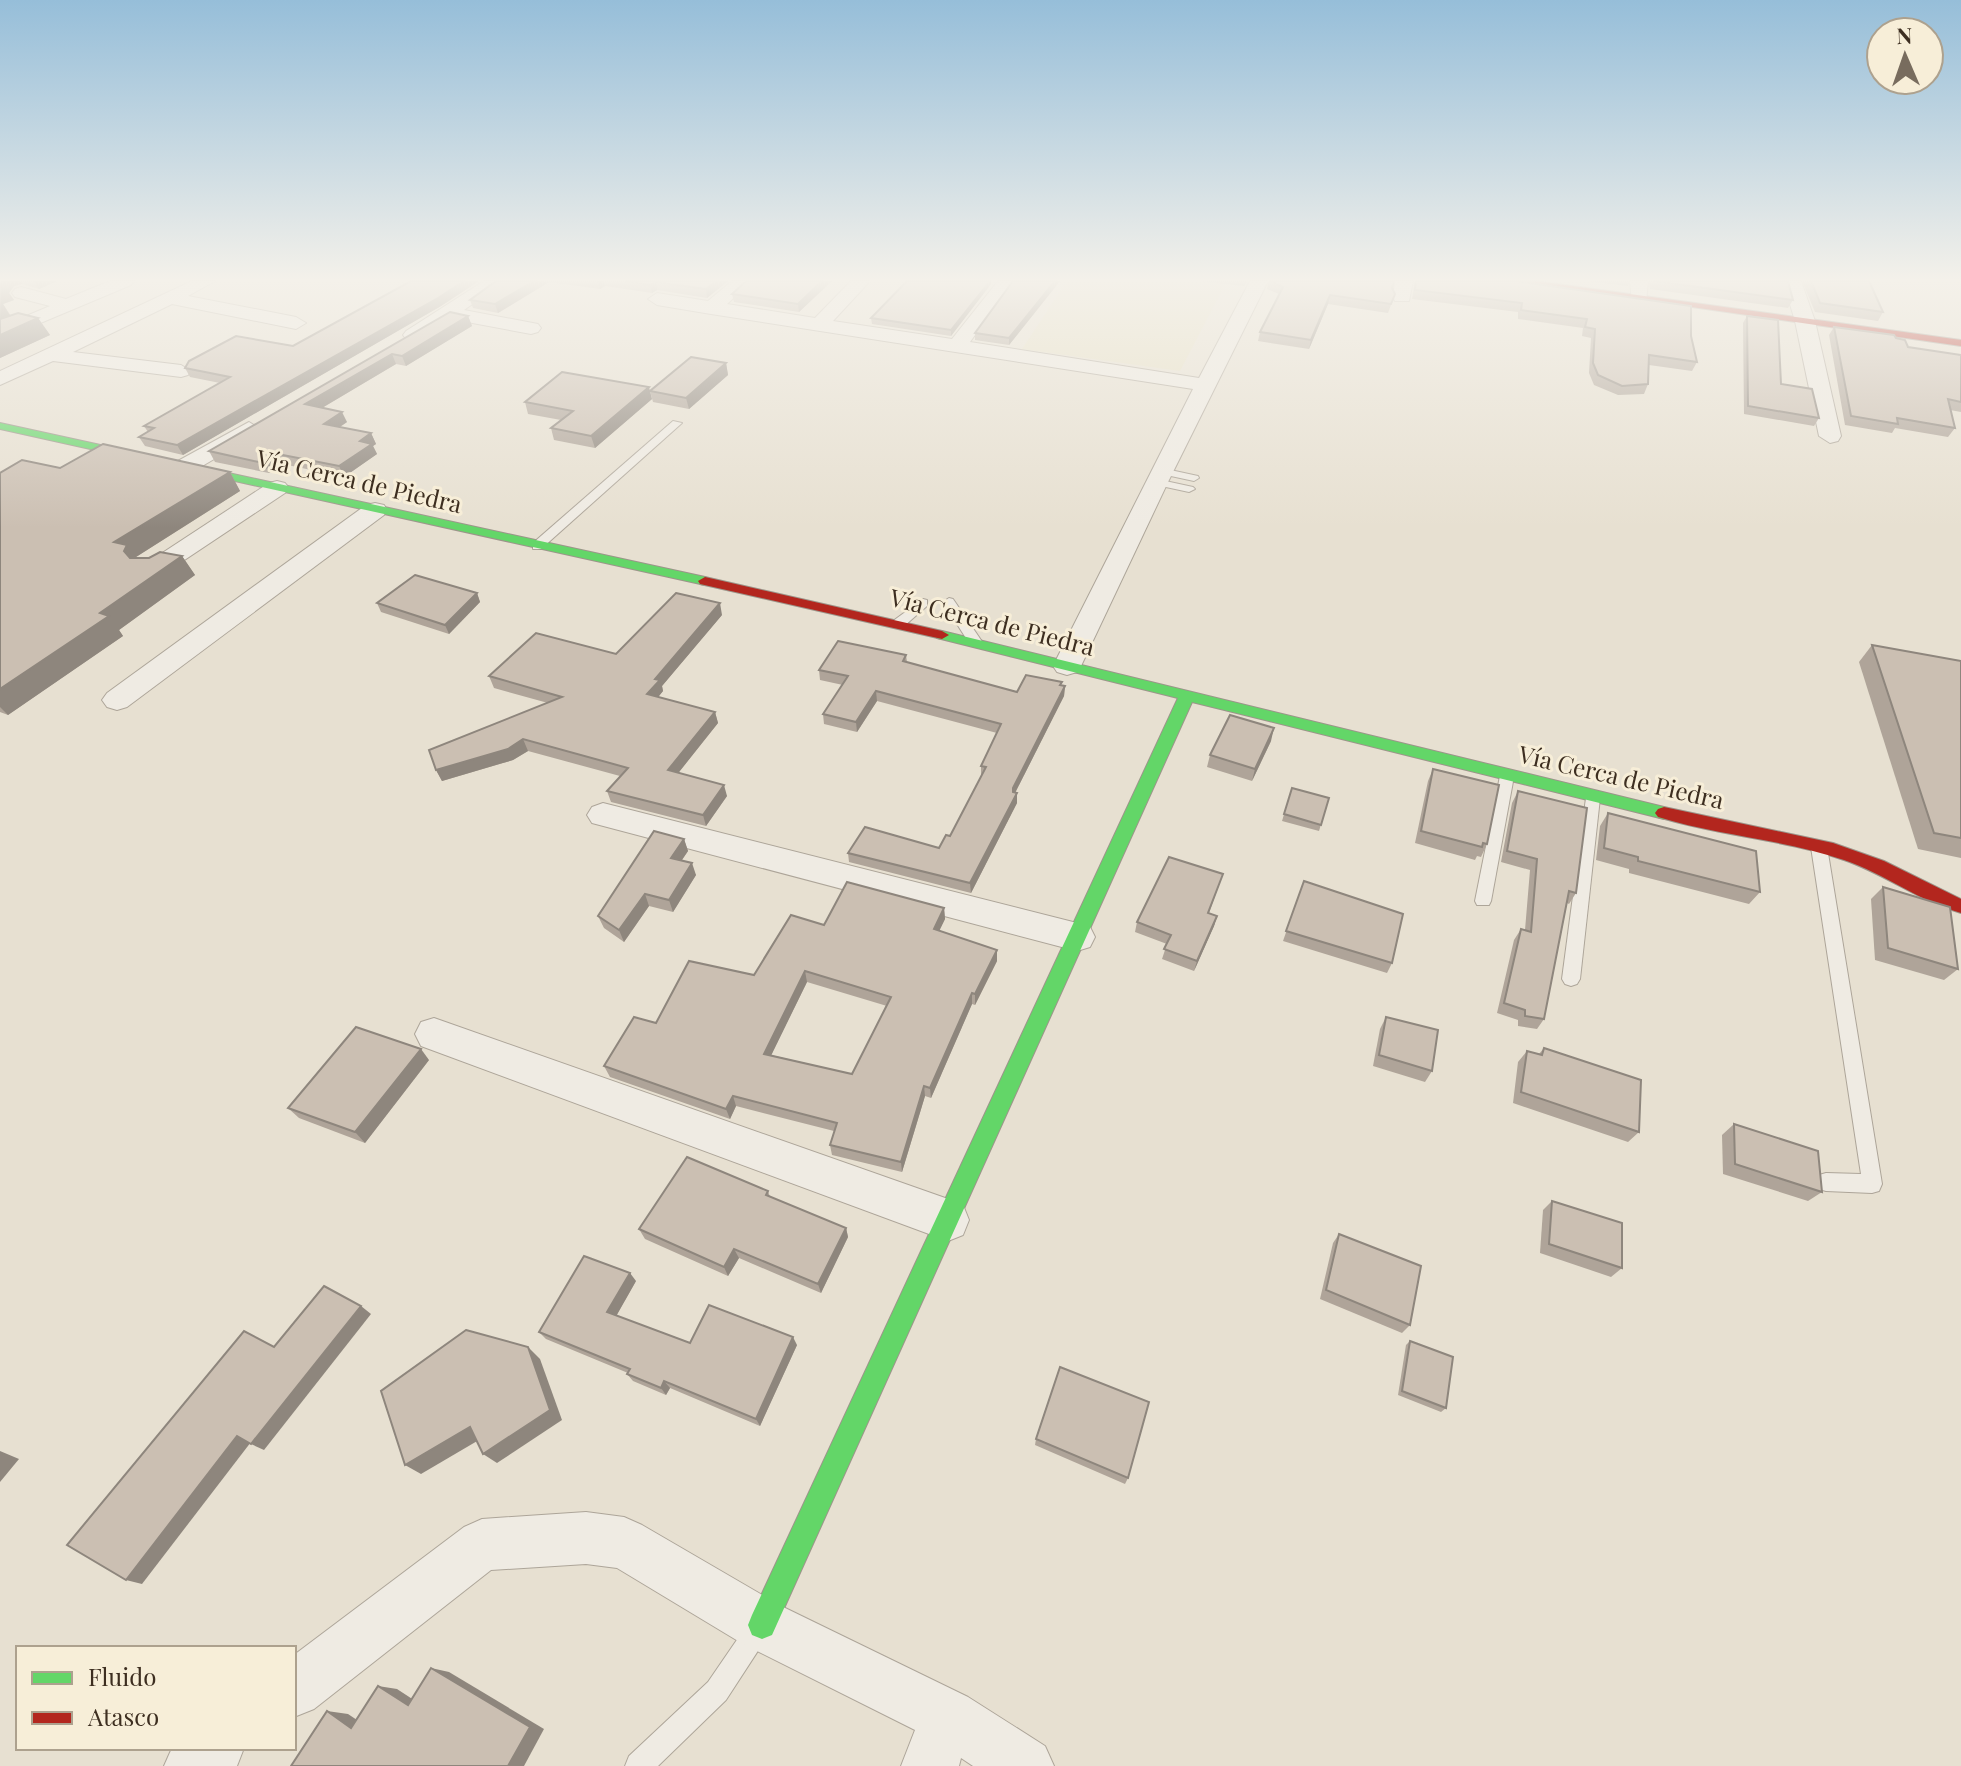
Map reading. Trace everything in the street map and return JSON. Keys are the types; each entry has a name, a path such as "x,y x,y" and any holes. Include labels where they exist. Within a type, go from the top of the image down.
{"street":[{"path":"0,379 33,363"},
{"path":"119,363 181,371"},
{"path":"1060,363 1205,385"},
{"path":"1067,666 1216,363"},
{"path":"1814,363 1830,436"},
{"path":"184,467 264,421"},
{"name":"Vía Cerca de Piedra","path":"0,426 898,624 1593,798 1819,847 1878,866 1944,902 1961,906"},
{"path":"153,570 277,488"},
{"path":"117,700 375,510"},
{"path":"762,1625 1187,696"},
{"path":"603,815 1077,937"},
{"path":"434,1034 948,1220"},
{"path":"296,1687 482,1545 586,1538 624,1543 762,1625 939,1742 1025,1766"},
{"path":"193,1766 213,1750"}],"lane":[{"path":"537,546 677,423"},
{"path":"1158,477 1192,484"},
{"path":"949,602 976,643"},
{"path":"898,624 923,603"},
{"path":"1483,901 1507,776"},
{"path":"1571,979 1593,798"},
{"path":"1819,847 1872,1184 1826,1182"},
{"path":"639,1766 717,1691 762,1625"}],"shaded area":[{"path":"1126,363 1184,363 1180,371"}],"building":[{"path":"188,363 322,363 177,445 139,437 154,428 144,426 230,377 185,368"},
{"path":"361,363 376,363 305,404 342,412 324,424 371,433 360,441 372,444 339,466 278,454 263,463 209,451"},
{"path":"683,363 726,363 686,398 650,391"},
{"path":"1593,363 1649,363 1648,384 1622,386 1598,375"},
{"path":"1748,363 1780,363 1781,384 1812,389 1819,418 1748,406"},
{"path":"1841,363 1961,363 1961,402 1948,399 1955,428 1897,418 1898,424 1851,416"},
{"path":"562,372 649,387 591,436 551,428 573,411 525,402"},
{"path":"103,444 230,472 114,542 127,545 124,551 130,558 149,558 160,552 182,556 100,613 109,616 0,689 0,473 22,460 60,468"},
{"path":"415,575 477,593 445,625 377,603"},
{"path":"676,593 720,603 655,679 660,680 647,694 715,712 668,770 724,785 703,815 607,791 628,768 523,739 508,749 436,770 429,750 562,697 489,676 536,633 616,654"},
{"path":"838,641 906,655 903,661 1017,692 1026,675 1062,682 1060,685 1065,686 1013,788 1013,792 1017,793 970,883 848,853 865,827 939,848 946,835 950,836 986,767 981,766 1001,724 876,691 856,722 823,714 848,676 819,670"},
{"path":"1872,645 1961,661 1961,838 1934,833"},
{"path":"1230,715 1274,728 1255,769 1210,755"},
{"path":"1433,769 1499,785 1487,844 1483,843 1482,847 1421,831"},
{"path":"1292,788 1329,798 1321,825 1284,814"},
{"path":"1518,791 1587,808 1576,893 1569,891 1544,1019 1525,1016 1525,1010 1504,1003 1521,929 1531,932 1537,859 1507,851"},
{"path":"1608,813 1756,851 1760,892 1638,861 1638,857 1604,848"},
{"path":"654,831 684,839 671,858 692,863 669,900 645,894 619,930 598,916"},
{"path":"1169,857 1223,874 1208,913 1217,916 1197,961 1164,949 1171,935 1137,922"},
{"path":"1304,881 1403,914 1392,963 1286,931"},
{"path":"847,882 944,908 934,929 997,950 975,994 972,993 930,1088 924,1086 901,1162 830,1145 837,1123 733,1096 726,1109 604,1066 634,1017 656,1023 689,961 754,975 791,915 824,925","holes":["805,971 891,997 852,1074 764,1054"]},
{"path":"1883,887 1950,907 1958,969 1888,948"},
{"path":"1386,1017 1438,1030 1432,1071 1379,1055"},
{"path":"356,1027 421,1049 355,1132 288,1108"},
{"path":"1544,1048 1641,1080 1639,1132 1521,1092 1527,1051 1542,1055"},
{"path":"1734,1124 1818,1151 1822,1192 1735,1164"},
{"path":"687,1157 768,1191 766,1195 846,1228 818,1284 734,1249 724,1267 639,1229"},
{"path":"1552,1201 1622,1223 1622,1268 1549,1244"},
{"path":"1339,1234 1421,1266 1410,1325 1326,1290"},
{"path":"584,1256 630,1273 607,1312 690,1343 709,1305 793,1337 756,1419 664,1381 661,1388 627,1374 630,1369 539,1332"},
{"path":"324,1286 361,1306 251,1444 237,1436 126,1580 67,1545 244,1331 274,1347"},
{"path":"466,1330 528,1347 550,1410 483,1454 470,1427 405,1465 381,1391"},
{"path":"1410,1341 1453,1357 1446,1408 1402,1391"},
{"path":"1060,1367 1149,1402 1128,1478 1036,1439"},
{"path":"431,1668 530,1727 508,1766 291,1766 327,1711 351,1728 378,1686 408,1705"}],"traffic: fast":[{"path":"0,426 705,581"},
{"path":"942,635 1664,813"},
{"path":"762,1625 1187,696"}],"traffic: jam":[{"path":"705,581 942,635"},
{"path":"1664,813 1772,835 1853,856 1929,894 1961,906"}]}
